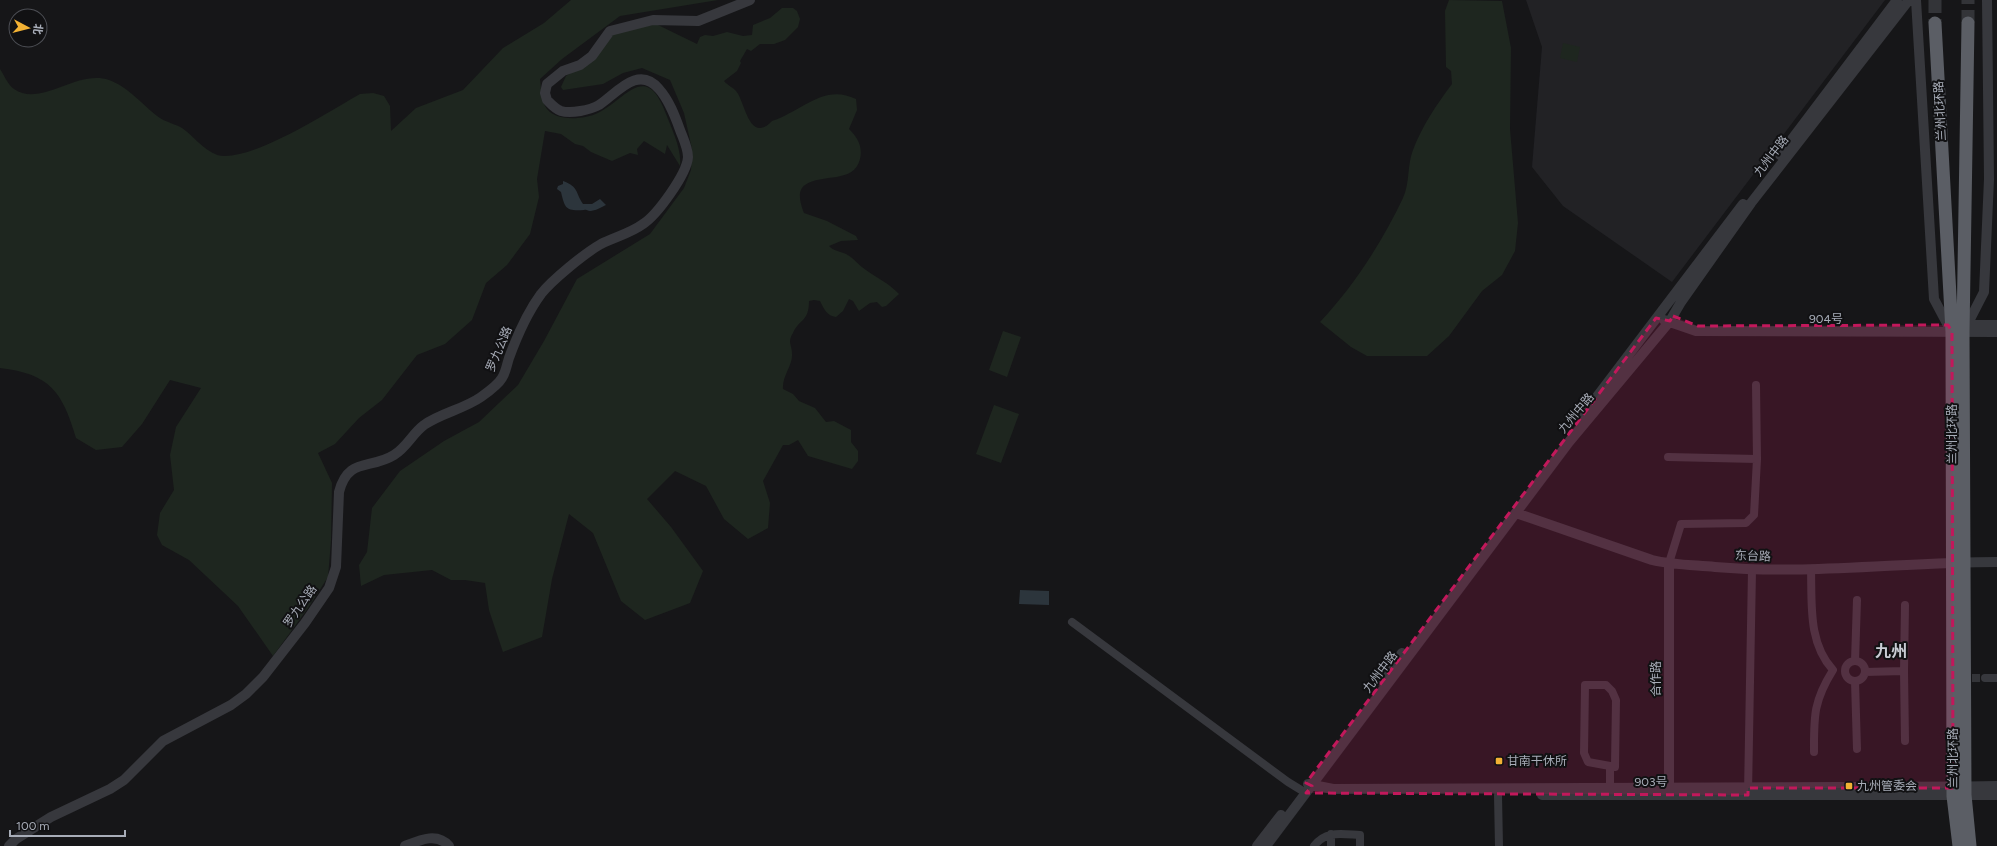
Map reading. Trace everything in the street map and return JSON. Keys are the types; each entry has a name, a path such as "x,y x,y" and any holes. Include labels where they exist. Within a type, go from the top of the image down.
{"highway":[{"name":"兰州北环路","path":"1935,23 1957,328"},
{"name":"兰州北环路","path":"1959,846 1957,328 1968,23"},
{"name":"兰州北环路","path":"1958,562 1968,678 1959,791 1970,846"}],"street":[{"name":"罗九公路","path":"9,846 16,839 51,817 115,786 124,780 163,741 206,720 246,694 263,677 298,632 329,588 336,567 339,492 341,484 347,474 356,467 384,460 394,455 403,449 415,432 425,424 480,398 492,388 502,379 528,315 542,293 595,248 644,224 673,189 686,168 688,156 686,144 673,112 659,88 649,81 629,81 597,106 583,110 561,111 547,100 545,93 547,84 563,71 580,64 592,56 610,31 653,20 698,20 750,0"},
{"path":"1257,846 1306,788 1392,666 1897,0"},
{"name":"九州中路","path":"1266,846 1306,788 1516,513 1568,442 1672,318 1681,302 1751,203 1909,0"},
{"path":"1916,0 1934,299 1957,328"},
{"path":"1957,328 1984,292 1989,179 1987,0"},
{"name":"904号","path":"1658,316 1672,318 1696,331 1957,328 1997,332"},
{"path":"1957,328 1997,325"},
{"path":"1669,563 1681,524 1746,523 1754,514 1757,459 1756,385"},
{"path":"1668,457 1757,459"},
{"name":"东台路","path":"1516,513 1652,560 1669,563 1752,570 1811,570 1958,562 1997,562"},
{"name":"合作路","path":"1669,563 1669,791"},
{"path":"1748,792 1752,570"},
{"path":"1811,570 1812,625 1824,661 1832,670 1845,671"},
{"path":"1855,662 1857,600"},
{"path":"1904,741 1905,605"},
{"path":"1072,622 1306,788 1610,791 1610,766"},
{"path":"1855,662 1862,665 1865,672 1862,678 1855,681 1848,678 1845,671 1848,664 1855,662"},
{"path":"1814,752 1814,714 1822,687 1832,670"},
{"path":"1865,672 1904,671"},
{"path":"1985,678 1997,678"},
{"path":"1855,681 1857,749"},
{"path":"1585,685 1606,685 1612,691 1616,700 1615,766 1610,766 1588,762 1584,753 1585,685"},
{"path":"1959,791 1997,786"},
{"name":"903号","path":"1306,788 1468,795 1610,791 1959,791"},
{"path":"1959,791 1997,795"},
{"path":"1498,795 1499,846"},
{"path":"1314,846 1319,840 1334,833 1360,835 1360,846"},
{"path":"1331,834 1331,846"},
{"path":"405,846 422,840 436,838 443,839 449,846"}],"highlighted area":[{"path":"1673,316 1698,326 1948,325 1952,332 1953,788 1748,788 1748,795 1468,795 1306,793 1312,786 1306,783 1656,318 1670,321"}],"shaded area":[{"path":"571,0 718,0 620,16 562,59 540,79 545,106 555,115 569,118 585,117 598,113 635,88 643,86 651,89 658,98 674,133 680,153 680,166 667,145 665,154 644,141 637,149 638,155 630,153 612,161 591,152 583,146 575,144 561,134 545,131 537,179 539,197 530,234 507,265 486,283 472,320 445,344 417,355 382,400 359,418 335,444 318,453 332,483 331,541 328,577 308,608 273,656 238,606 189,560 162,545 157,535 160,513 174,490 170,455 176,427 201,388 170,380 142,424 122,447 96,450 76,438 65,408 52,388 42,380 31,375 0,368 0,69 12,87 24,94 47,92 84,79 97,78 109,80 123,87 160,118 182,128 212,153 224,156 239,154 274,142 360,94 373,93 384,96 390,106 391,131 416,108 463,90 503,48 544,23"},
{"path":"1449,0 1502,1 1511,48 1510,129 1518,223 1515,251 1502,275 1482,291 1449,336 1427,356 1367,356 1351,347 1320,322 1356,279 1386,231 1403,198 1407,186 1411,156 1421,132 1452,84 1451,71 1446,67 1445,11"},
{"path":"1526,0 1885,0 1672,282 1563,206 1532,167 1542,47"},
{"path":"782,8 793,8 797,11 800,19 798,27 785,40 774,44 760,44 751,51 747,49 740,61 741,63 737,71 724,81 736,91 749,119 753,125 758,128 764,127 772,121 783,117 823,96 834,94 844,95 856,99 857,110 849,129 855,135 861,150 857,167 844,175 812,181 805,185 800,194 801,202 804,213 827,221 856,236 858,240 841,241 829,246 831,248 849,256 863,268 888,284 899,294 886,306 882,307 877,302 870,303 859,311 853,301 849,299 843,311 836,317 828,314 820,301 809,301 809,308 806,317 795,328 790,339 792,358 784,380 783,389 793,394 799,401 815,408 826,422 834,421 851,430 851,442 858,451 858,461 852,469 808,456 798,440 789,445 783,445 763,481 770,503 768,528 748,539 724,519 706,486 675,471 647,499 671,527 703,571 690,603 645,620 621,601 593,533 569,514 552,579 542,637 503,652 489,610 485,583 465,580 451,580 432,570 384,575 361,586 359,565 367,552 372,508 400,471 444,441 479,422 518,385 544,341 577,279 650,234 684,188 691,170 692,149 684,113 670,80 642,68 623,73 603,84 563,90 561,87 566,76 582,66 611,34 656,24 697,44 700,37 705,35 713,36 727,32 743,36 752,35 753,25 770,18"},
{"path":"1563,43 1580,47 1577,62 1560,58"},
{"path":"563,181 572,185 583,204 592,204 600,199 606,205 592,211 573,210 567,208 561,192 557,189 558,186 563,184"},
{"path":"1003,331 1021,337 1007,377 989,370"},
{"path":"994,405 1019,414 1001,463 976,454"},
{"path":"1020,590 1049,591 1049,605 1019,604"}],"tunnel":[{"path":"1935,0 1935,23"},
{"path":"1968,0 1968,23"},
{"path":"1972,678 1985,678"}],"place":[{"name":"甘南干休所","path":"1499,761"},
{"name":"九州管委会","path":"1849,786"}],"district":[{"name":"九州","path":"1891,651"}]}
